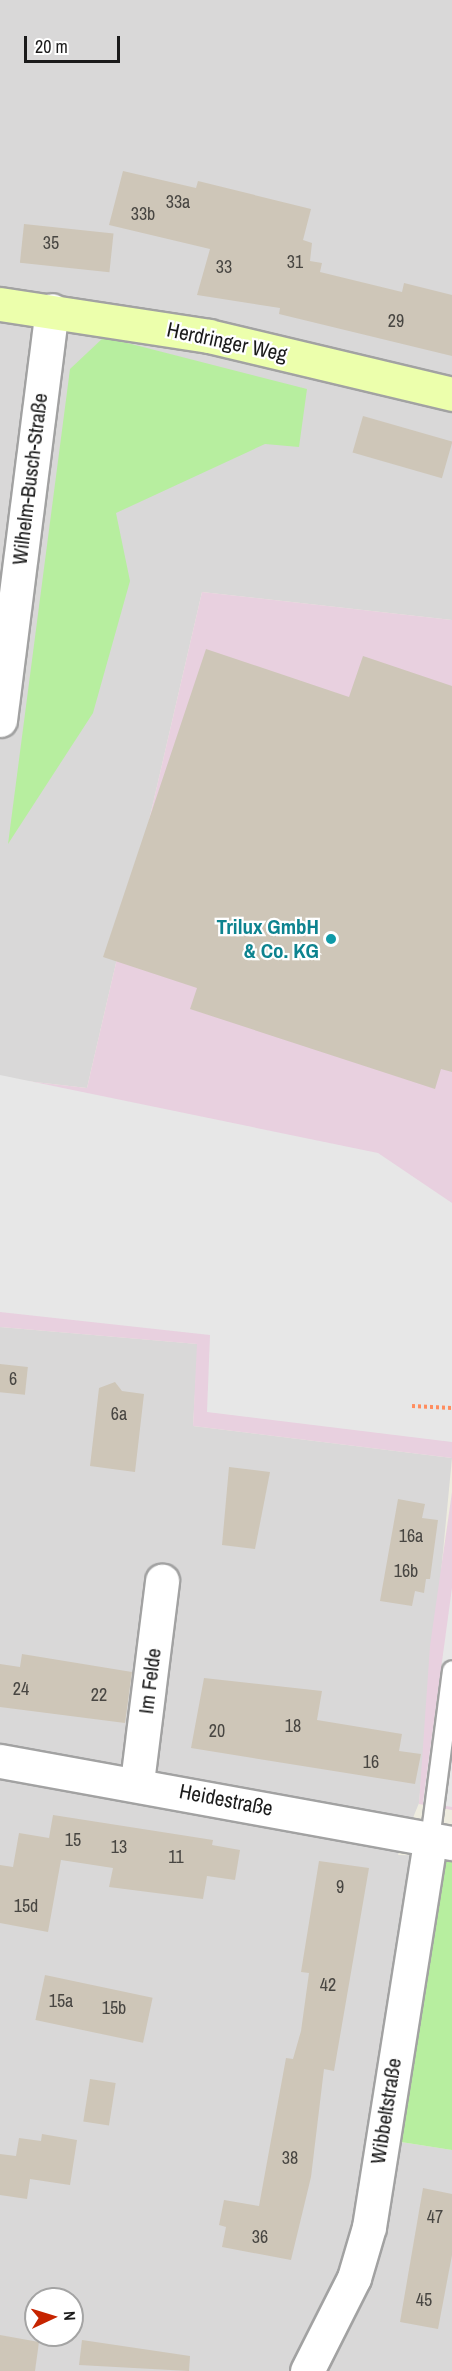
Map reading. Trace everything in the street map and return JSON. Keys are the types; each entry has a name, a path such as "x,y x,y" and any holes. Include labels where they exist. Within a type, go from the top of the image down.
{"main road":[{"name":"Herdringer Weg","path":"0,304 52,310 209,336 452,394"}],"street":[{"name":"Wilhelm-Busch-Straße","path":"0,720 52,310"},
{"name":"Im Felde","path":"137,1782 162,1581"},
{"name":"Heidestraße","path":"0,1761 137,1782 441,1841"},
{"name":"Wibbeltstraße","path":"307,2371 354,2278 369,2227 441,1841"}],"lane":[{"path":"441,1841 452,1670"}],"path":[{"path":"412,1406 452,1408"}],"shaded area":[{"path":"0,0 452,0 452,620 202,592 87,1088 0,1078"},
{"path":"202,592 452,620 452,1458 193,1426 197,1344 0,1327 0,1078 87,1088"},
{"path":"0,1075 378,1153 452,1203 452,1442 207,1412 210,1335 0,1312"},
{"path":"0,1327 198,1344 193,1426 452,1458 419,1803 398,1855 445,1856 401,2142 452,2150 452,2371 0,2371"},
{"path":"452,1492 452,1810 419,1804 430,1646"},
{"path":"452,1588 452,1807 423,1802"}],"green space":[{"path":"104,337 307,389 299,447 265,444 116,513 130,581 93,713 8,844 70,369"},
{"path":"445,1856 452,1857 452,2150 401,2142"}],"building":[{"path":"123,171 196,188 198,181 311,209 303,240 312,243 310,261 322,263 320,272 402,292 404,283 452,295 452,356 279,314 280,308 197,295 210,249 109,225"},
{"path":"24,224 114,233 109,272 20,263"},
{"path":"363,416 452,442 442,478 353,453"},
{"path":"206,649 349,697 363,656 452,686 452,1072 441,1069 435,1089 190,1009 197,988 103,957"},
{"path":"0,1364 28,1367 25,1395 0,1392"},
{"path":"115,1382 122,1391 144,1394 135,1472 90,1466 99,1388"},
{"path":"229,1467 270,1472 255,1549 222,1545"},
{"path":"398,1499 425,1504 422,1518 438,1520 430,1579 426,1579 424,1593 415,1591 412,1606 380,1601"},
{"path":"22,1654 132,1672 125,1723 0,1707 0,1664 20,1667"},
{"path":"204,1678 322,1691 317,1720 402,1734 399,1751 421,1754 415,1784 191,1748"},
{"path":"53,1815 213,1840 212,1845 240,1850 235,1880 207,1876 203,1899 109,1887 113,1868 61,1860 48,1932 0,1923 0,1865 13,1867 19,1833 49,1838"},
{"path":"319,1861 369,1868 334,2071 324,2069 311,2177 291,2260 222,2247 226,2227 219,2225 224,2200 259,2206 286,2058 293,2059 301,2031 309,1973 301,1972"},
{"path":"45,1975 153,1998 143,2043 35,2020"},
{"path":"90,2079 116,2083 109,2126 83,2121"},
{"path":"42,2134 77,2140 70,2185 30,2179 27,2199 0,2195 0,2154 16,2156 19,2138 41,2141"},
{"path":"423,2188 452,2194 452,2255 438,2329 400,2322"},
{"path":"0,2335 24,2339 24,2347 38,2347 35,2371 0,2371"},
{"path":"84,2340 190,2356 189,2371 79,2365"}],"place":[{"name":"Trilux GmbH & Co. KG","path":"331,939"}]}
